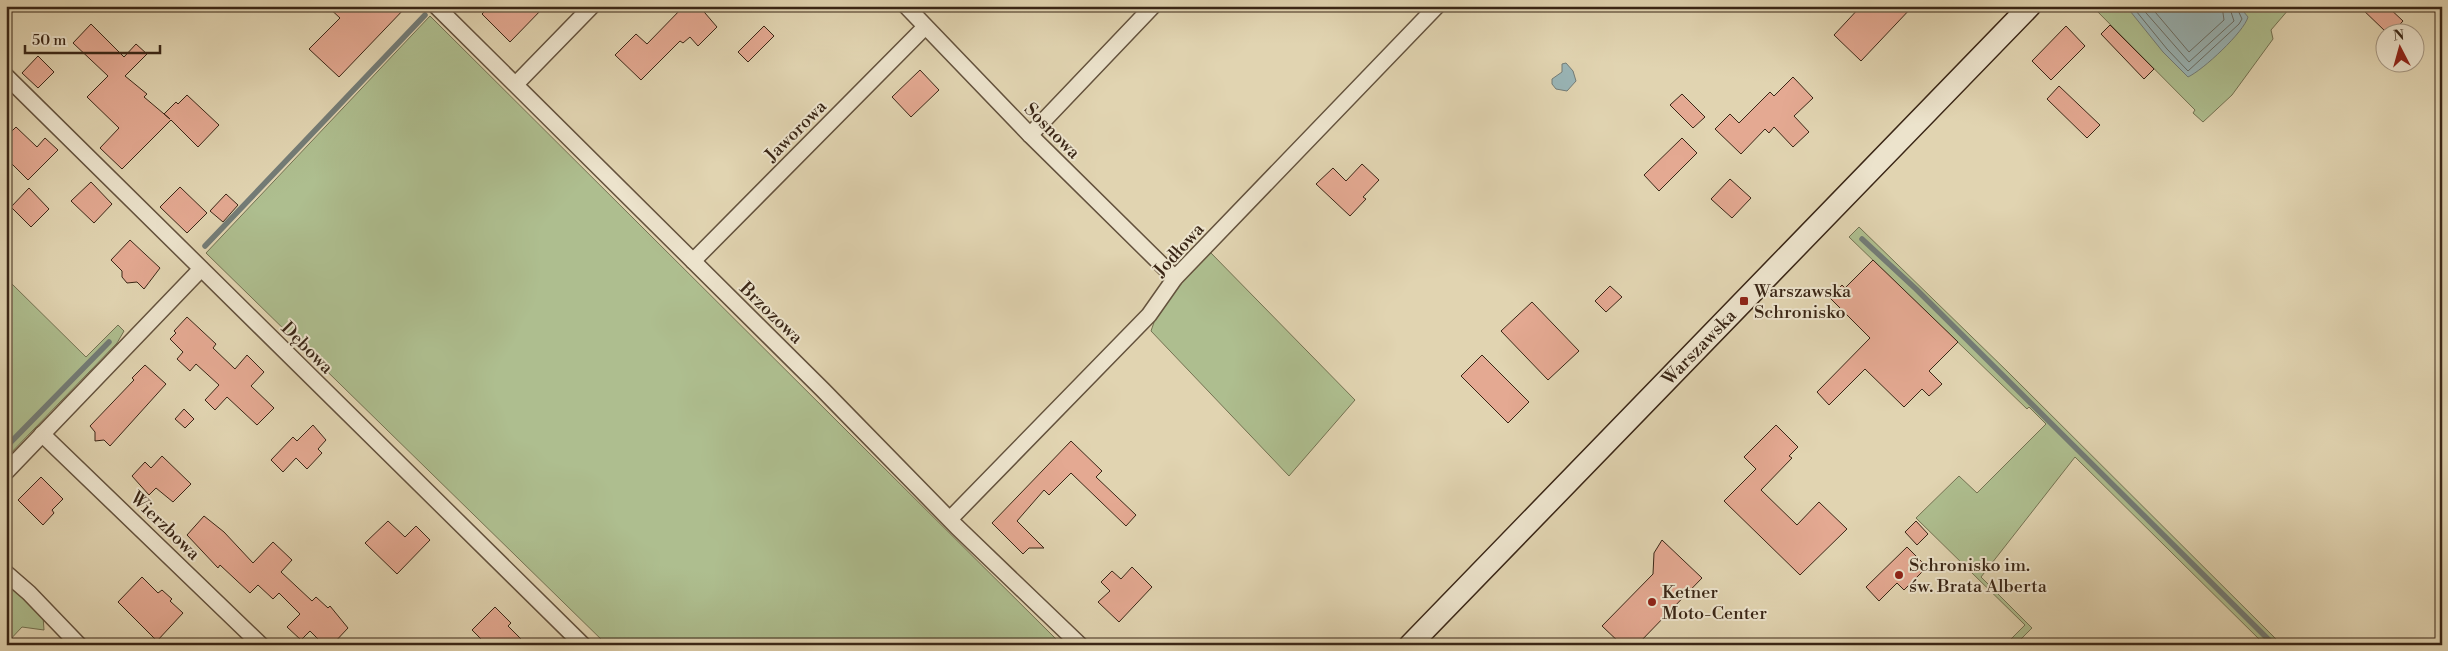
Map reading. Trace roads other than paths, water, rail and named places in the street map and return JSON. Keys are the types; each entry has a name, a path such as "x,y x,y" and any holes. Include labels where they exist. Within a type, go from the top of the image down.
{"main road":[{"name":"Warszawska","path":"1410,645 2030,6"}],"street":[{"name":"Brzozowa","path":"436,6 950,519 1080,645"},
{"path":"516,84 592,6"},
{"name":"Sosnowa","path":"906,6 1030,135 1175,278"},
{"path":"1030,135 1153,6"},
{"name":"Jodłowa","path":"950,519 1149,315 1175,278 1438,6"},
{"name":"Jaworowa","path":"693,261 925,27"},
{"name":"Dębowa","path":"6,76 583,645"},
{"path":"6,472 201,269"},
{"name":"Wierzbowa","path":"42,434 261,645"},
{"path":"6,573 29,593 80,645"}],"water":[{"path":"2126,6 2239,6 2248,17 2239,32 2222,50 2188,77 2163,52"},
{"path":"1566,63 1573,71 1576,81 1567,91 1556,89 1552,84 1552,79 1562,72 1562,64"}],"waterway":[{"path":"205,246 425,15"},
{"path":"1862,239 1916,289 2274,645"},
{"path":"6,447 109,342"}],"place":[{"name":"Warszawska Schronisko","path":"1744,301"},
{"name":"Schronisko im. św. Brata Alberta","path":"1899,575"},
{"name":"Ketner Moto-Center","path":"1652,602"}]}
